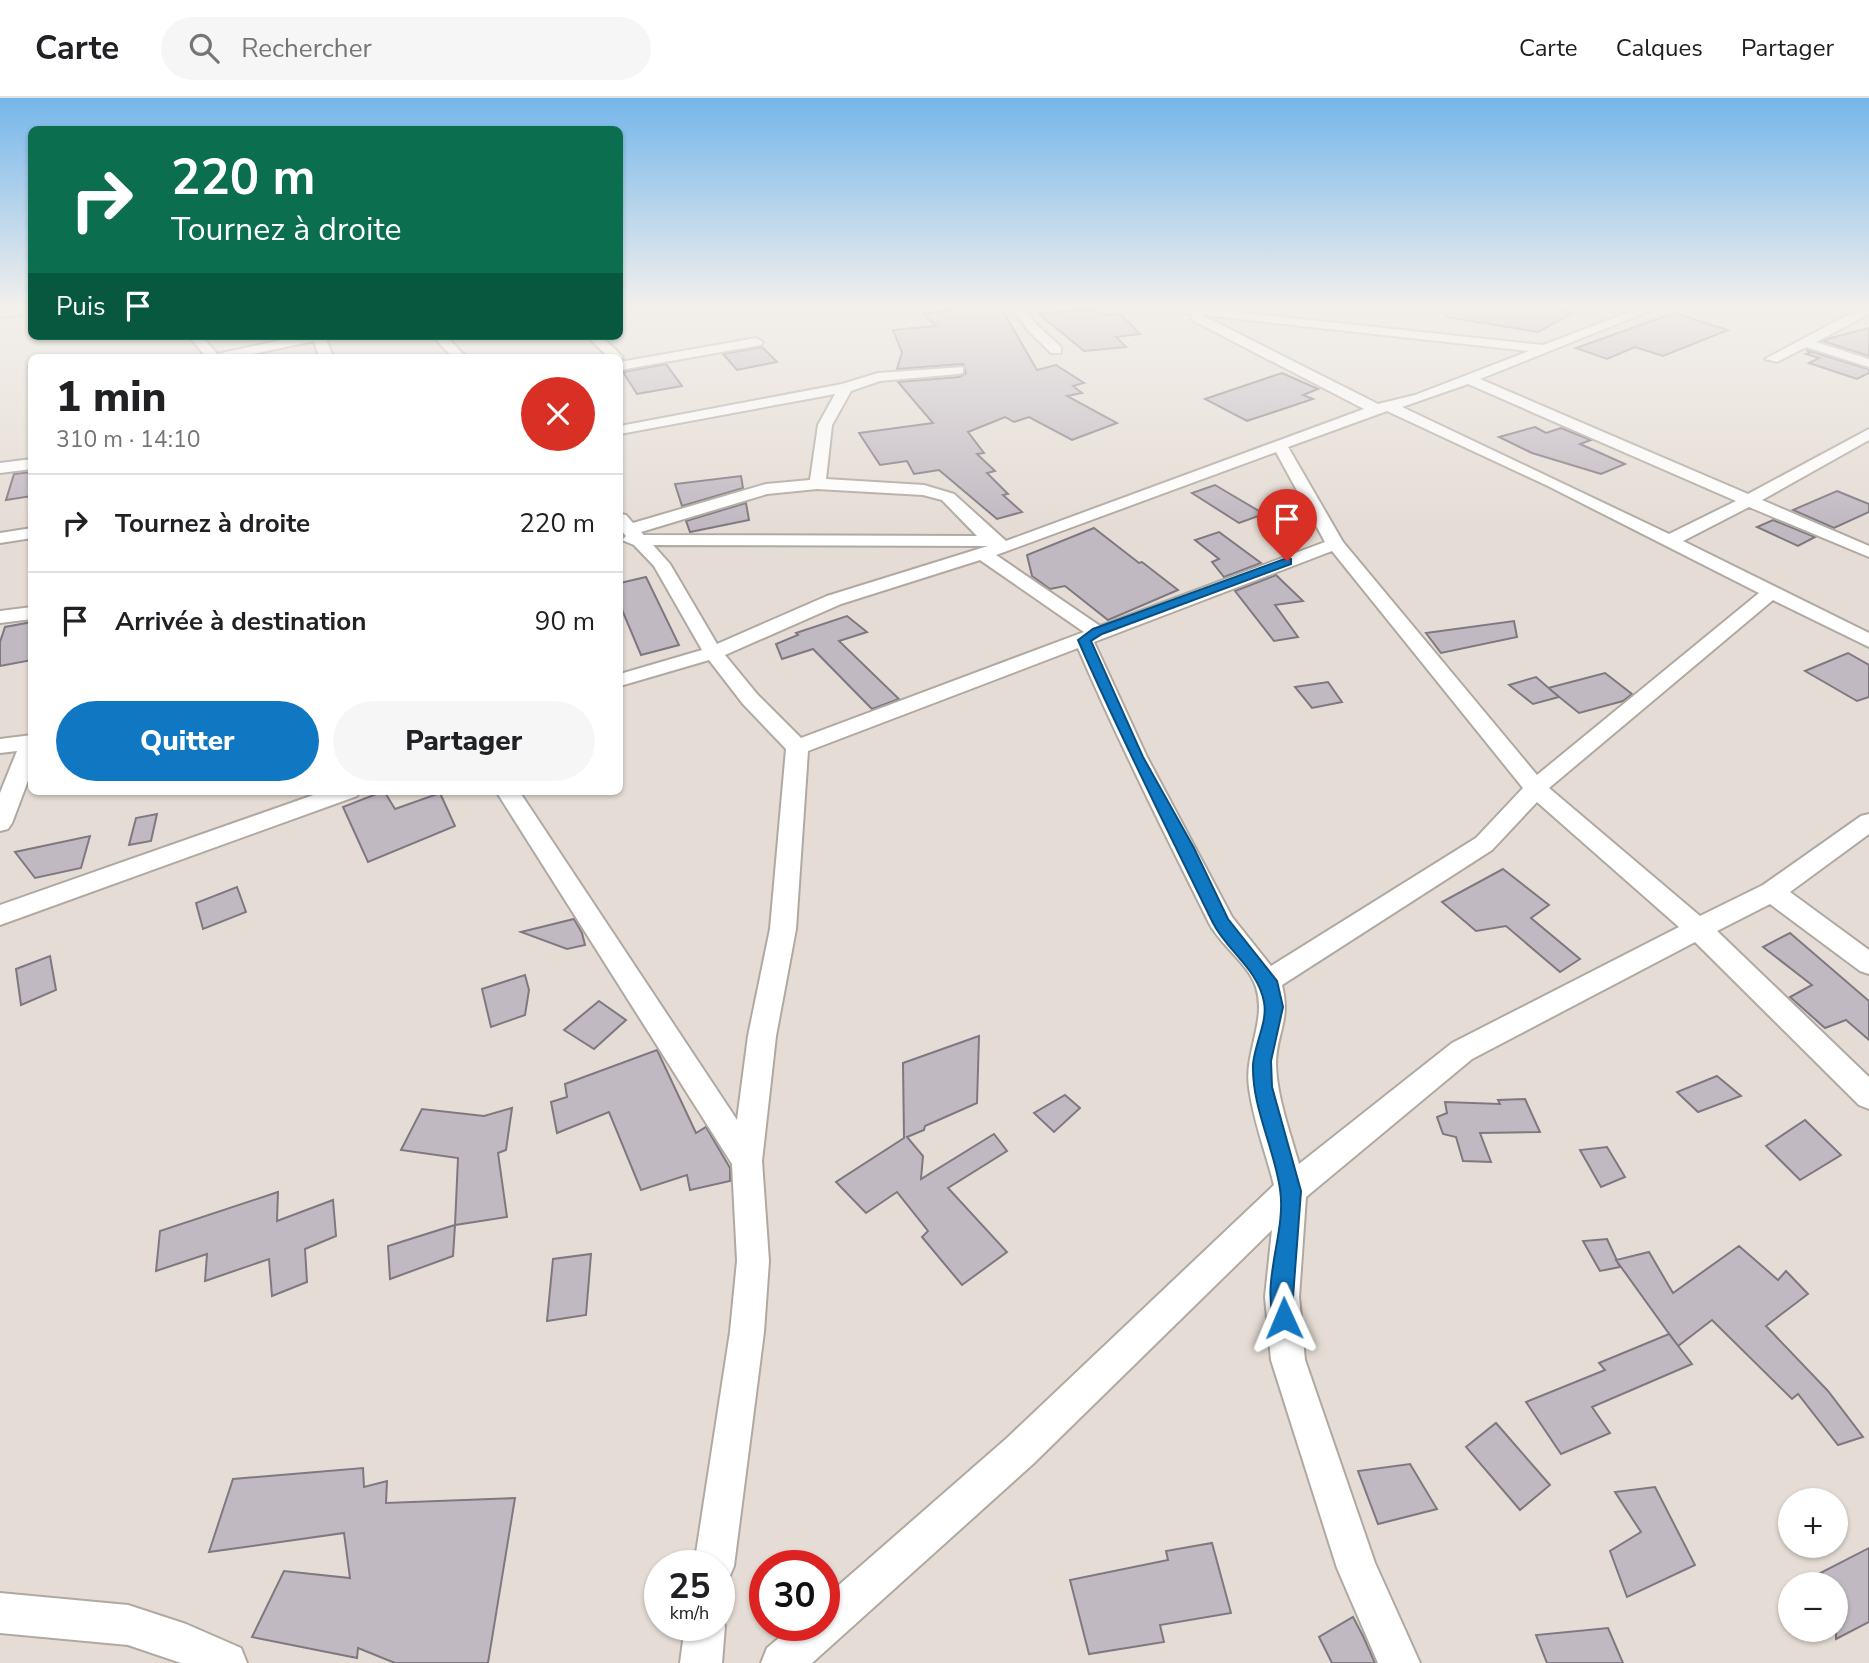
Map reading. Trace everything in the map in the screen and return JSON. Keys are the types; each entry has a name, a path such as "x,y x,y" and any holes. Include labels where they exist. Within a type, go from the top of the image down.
{"street":[{"path":"623,429 845,388 872,379"},
{"path":"1324,379 1554,483 1869,641"},
{"path":"623,679 713,653 834,600 987,548 1023,541 1279,444 1466,379"},
{"path":"1466,379 1686,470 1748,501 1869,552"},
{"path":"817,484 825,425 845,388"},
{"path":"1667,542 1869,434"},
{"path":"1279,444 1335,544 1535,788 1697,928 1869,1096"},
{"path":"0,468 28,464"},
{"path":"627,532 744,494 817,484 937,492 959,505 987,548 1091,636 1136,757 1186,848 1222,923 1268,981 1274,1007 1262,1061 1263,1087 1291,1191 1282,1297 1288,1360 1357,1568 1399,1663"},
{"path":"627,532 987,548"},
{"path":"627,532 662,564 713,653 750,699 797,747 783,929 762,1037 747,1161 753,1261 748,1320 716,1550"},
{"path":"0,538 28,534"},
{"path":"797,747 1335,544"},
{"path":"1268,981 1484,844 1514,815 1535,788 1770,593"},
{"path":"0,617 28,613"},
{"path":"0,746 28,742"},
{"path":"0,823 28,750"},
{"path":"0,915 338,795"},
{"path":"510,795 747,1161"},
{"path":"840,1611 1020,1451 1291,1191 1462,1051 1697,928 1772,892 1869,822"},
{"path":"1772,892 1869,964"},
{"path":"0,1613 128,1625 186,1644 226,1663"},
{"path":"701,1663 703,1641"},
{"path":"782,1663 806,1641"}],"building":[{"path":"627,379 677,379 682,386 637,394"},
{"path":"934,379 1078,379 1084,383 1073,386 1082,393 1067,396 1117,423 1072,440 1029,417 1014,422 1005,417 968,432 984,453 977,454 995,471 987,473 1008,494 1003,495 1022,512 997,519 939,470 914,474 907,461 880,465 859,433 933,423 898,382"},
{"path":"1264,379 1296,379 1318,389 1303,395 1313,399 1247,421 1205,399"},
{"path":"1535,427 1546,433 1561,428 1591,440 1580,444 1625,464 1601,474 1532,453 1499,437"},
{"path":"28,472 28,497 6,500 14,474"},
{"path":"741,476 743,488 682,506 675,484"},
{"path":"1215,485 1264,514 1239,523 1192,493"},
{"path":"1837,491 1869,504 1869,512 1834,528 1793,510"},
{"path":"746,503 749,520 690,532 686,521"},
{"path":"1773,520 1815,537 1798,546 1757,527"},
{"path":"1094,528 1178,590 1108,620 1065,586 1050,589 1032,576 1027,555"},
{"path":"1219,532 1261,563 1224,577 1212,562 1219,559 1195,540"},
{"path":"1276,575 1303,601 1275,605 1298,637 1274,641 1235,591"},
{"path":"646,577 679,645 641,655 623,612 623,582"},
{"path":"847,616 867,632 839,641 899,699 872,709 813,649 782,659 776,644 798,635 796,633"},
{"path":"1514,621 1517,637 1441,653 1426,633"},
{"path":"28,623 28,661 0,666 0,642 5,627"},
{"path":"1848,653 1869,665 1869,697 1857,701 1805,671"},
{"path":"1605,673 1632,694 1623,701 1579,713 1548,688"},
{"path":"1536,677 1559,697 1533,704 1509,685"},
{"path":"1328,682 1342,702 1312,708 1295,687"},
{"path":"374,795 386,795 395,809 441,795 455,826 368,862 343,807"},
{"path":"157,814 151,841 129,845 136,818"},
{"path":"90,836 81,868 35,878 15,852"},
{"path":"1503,869 1549,905 1531,918 1580,959 1560,972 1506,926 1476,931 1442,902"},
{"path":"237,887 246,912 203,929 196,903"},
{"path":"574,919 585,945 567,949 521,932"},
{"path":"1790,933 1869,1001 1869,1040 1846,1020 1825,1028 1790,997 1812,985 1763,947"},
{"path":"50,956 56,990 21,1005 16,969"},
{"path":"525,975 529,990 525,1015 491,1027 482,989"},
{"path":"599,1001 626,1020 594,1049 564,1030"},
{"path":"979,1036 977,1103 907,1137 923,1156 921,1179 994,1134 1007,1151 948,1188 1007,1252 962,1285 922,1237 928,1231 897,1192 866,1213 836,1182 904,1138 903,1063"},
{"path":"657,1050 696,1133 706,1127 730,1168 730,1181 690,1190 687,1175 641,1190 609,1112 557,1133 551,1102 567,1097 565,1084"},
{"path":"1717,1076 1741,1096 1698,1112 1677,1092"},
{"path":"1065,1095 1080,1108 1054,1132 1034,1113"},
{"path":"1525,1099 1540,1132 1480,1133 1491,1162 1463,1161 1456,1137 1443,1134 1437,1117 1447,1113 1445,1102 1500,1104 1498,1100"},
{"path":"512,1108 506,1150 498,1153 507,1217 455,1225 458,1158 401,1150 422,1109 484,1116"},
{"path":"1805,1120 1841,1155 1800,1180 1766,1146"},
{"path":"1607,1147 1625,1177 1601,1187 1580,1150"},
{"path":"278,1192 277,1221 333,1200 336,1236 305,1249 307,1282 272,1296 269,1259 205,1281 207,1254 156,1271 160,1231"},
{"path":"455,1225 453,1256 390,1279 388,1246"},
{"path":"1607,1239 1620,1267 1600,1271 1583,1241"},
{"path":"1739,1246 1778,1280 1786,1271 1808,1294 1766,1326 1828,1391 1863,1437 1838,1445 1798,1394 1792,1399 1712,1320 1678,1346 1616,1260 1649,1252 1673,1293"},
{"path":"591,1254 586,1315 547,1321 553,1259"},
{"path":"1669,1334 1692,1364 1592,1407 1610,1433 1561,1454 1526,1402 1605,1370 1599,1363"},
{"path":"1496,1423 1550,1485 1520,1510 1466,1447"},
{"path":"1410,1464 1437,1509 1378,1524 1358,1471"},
{"path":"363,1468 364,1487 387,1481 386,1503 515,1498 488,1663 395,1663 358,1648 357,1658 252,1637 284,1571 350,1578 344,1533 209,1552 233,1479"},
{"path":"1655,1487 1695,1565 1627,1597 1610,1551 1641,1532 1615,1492"},
{"path":"1212,1543 1231,1613 1160,1625 1164,1642 1089,1654 1070,1580 1168,1560 1166,1551"},
{"path":"1869,1548 1869,1622 1848,1633 1848,1572 1822,1572"},
{"path":"1353,1617 1375,1663 1332,1663 1319,1637"},
{"path":"1608,1628 1623,1663 1547,1663 1536,1635"}],"route":[{"path":"1284,1318 1282,1297 1291,1191 1263,1087 1262,1061 1274,1007 1268,981 1222,923 1186,848 1136,757 1084,640 1097,632 1287,561"}]}
